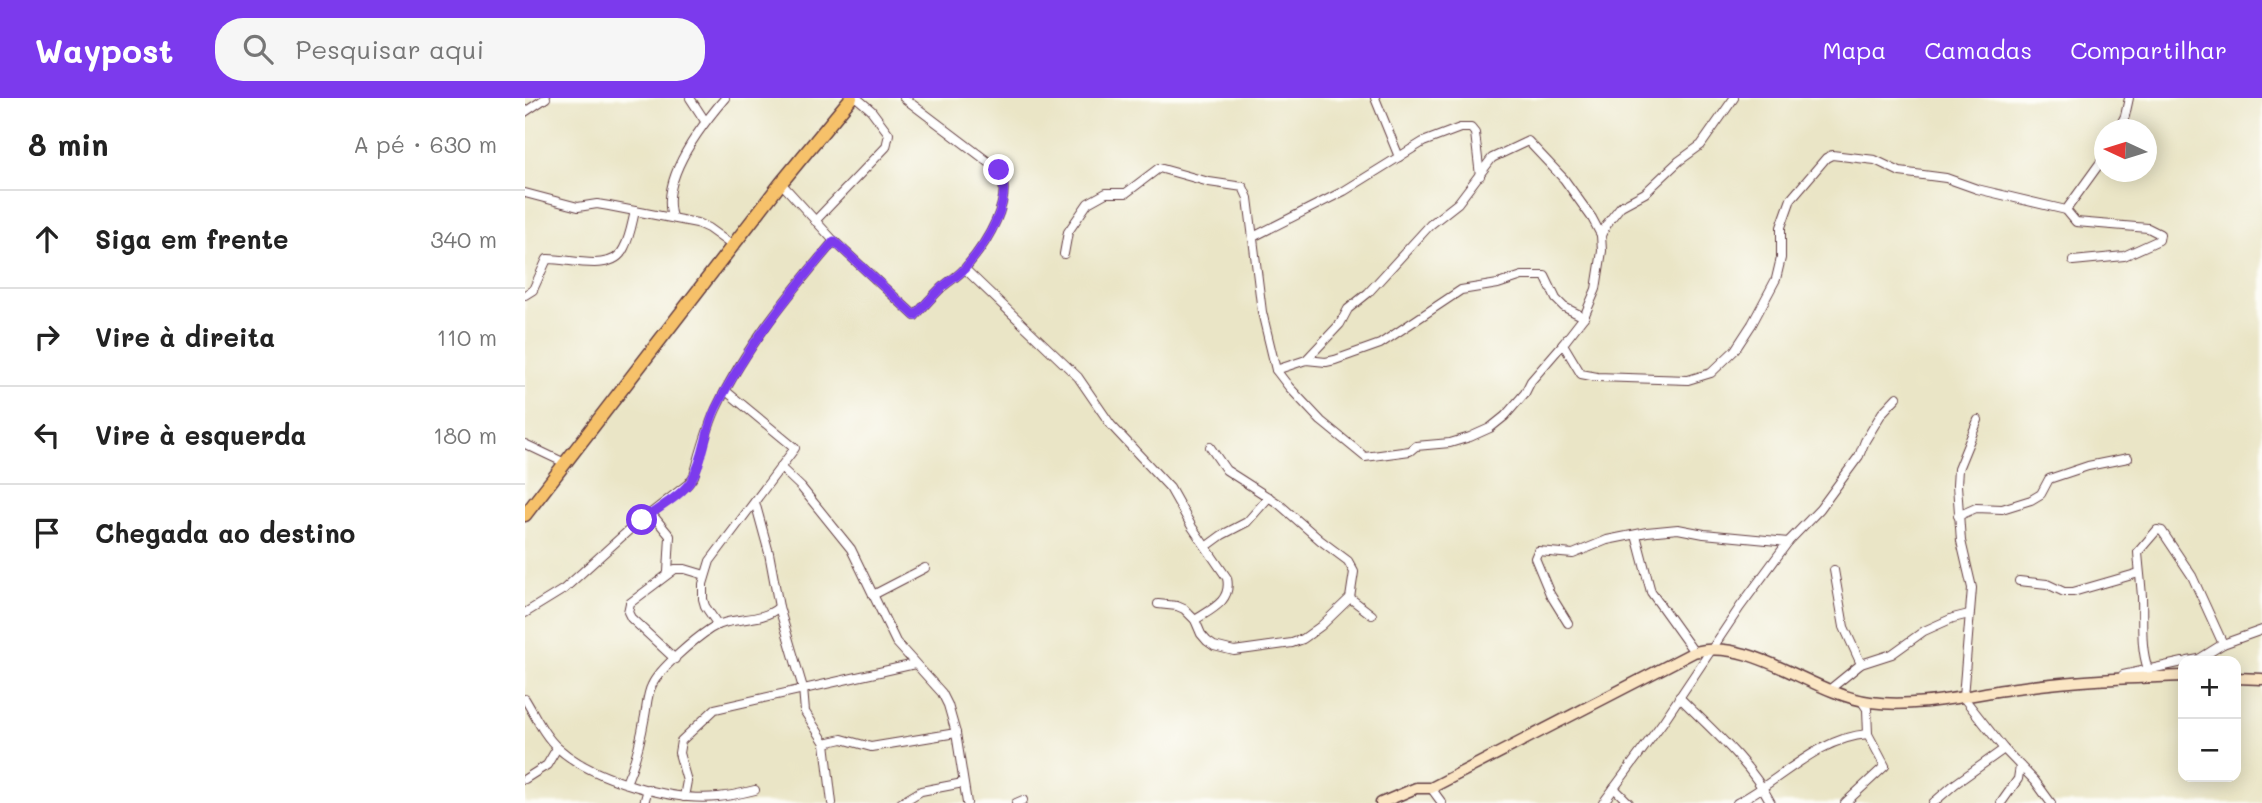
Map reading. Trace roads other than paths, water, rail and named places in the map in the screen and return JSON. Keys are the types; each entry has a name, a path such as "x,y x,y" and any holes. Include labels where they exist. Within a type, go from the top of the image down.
{"main road":[{"path":"525,514 781,183 851,98"}],"street":[{"path":"525,112 546,98"},
{"path":"690,98 705,121"},
{"path":"672,217 668,196 672,179 705,121 725,98"},
{"path":"815,220 887,147 889,134 871,110 857,98"},
{"path":"781,183 834,241 915,316 965,269 983,243 1003,204 1005,180 999,170 904,98"},
{"path":"1375,98 1399,157"},
{"path":"1601,235 1621,206 1646,193 1679,161 1701,145 1734,98"},
{"path":"2124,119 2129,98"},
{"path":"1253,237 1344,191 1423,142 1466,127 1471,128 1477,140 1480,176"},
{"path":"1064,254 1068,232 1088,203 1106,193 1126,193 1159,168 1209,182 1243,187 1247,194 1264,323 1276,370 1321,421 1361,454 1370,458 1396,451 1410,451 1416,446 1450,443 1490,428 1505,416 1584,317 1596,289 1602,251 1601,235 1564,178 1527,140 1492,158 1458,203 1430,225 1368,293 1348,309 1331,335 1306,360"},
{"path":"1563,344 1573,364 1587,377 1688,380 1711,373 1735,350 1776,279 1781,258 1781,227 1791,199 1826,158 1832,155 1875,160 1900,172 1946,178 1977,189 2066,210 2076,222 2148,228 2160,234 2159,240 2124,256 2073,261"},
{"path":"2066,210 2094,171"},
{"path":"525,193 578,207 597,204 672,217 708,228 733,246"},
{"path":"525,295 533,290 547,259 587,263 605,261 620,254 635,211"},
{"path":"525,613 564,589 694,477 707,429 726,391 781,303 834,241"},
{"path":"965,269 1078,377 1121,437 1170,488 1192,527 1227,578 1229,586 1222,603 1195,620"},
{"path":"1276,370 1306,360 1335,360 1380,344 1461,290 1498,284 1522,276 1545,276 1556,299 1564,307 1584,317"},
{"path":"717,625 705,606 702,591 705,575 717,551 795,448 726,391"},
{"path":"1603,803 1679,697 1710,648 1788,542 1820,509 1859,456 1882,413 1897,397"},
{"path":"1977,420 1958,469 1958,516 1972,588 1963,697 2051,803"},
{"path":"525,444 565,463"},
{"path":"1158,604 1184,609 1195,620 1207,641 1227,650 1287,644 1303,639 1350,598 1354,572 1351,564 1269,497 1226,470 1210,447"},
{"path":"1958,516 1976,508 2002,509 2031,500 2041,494 2049,479 2088,466 2128,458"},
{"path":"781,467 851,548 897,642 941,694 951,712 967,803"},
{"path":"1207,546 1251,519 1269,497"},
{"path":"755,502 769,553 779,607 803,688 805,712 825,743 832,803"},
{"path":"651,513 670,536 668,572"},
{"path":"1568,623 1535,558 1538,551 1573,554 1607,540 1678,529 1788,542"},
{"path":"2148,669 2145,660 2138,552 2160,529 2192,576 2223,643"},
{"path":"1636,534 1651,592 1694,652"},
{"path":"675,659 631,618 628,612 629,603 668,572 680,568 705,575"},
{"path":"873,595 925,568"},
{"path":"1834,570 1844,627 1861,664"},
{"path":"2019,581 2047,584 2064,592 2073,592 2139,573"},
{"path":"1350,598 1372,615"},
{"path":"626,783 640,746 651,686 675,659 717,625 768,616 779,607"},
{"path":"1829,690 1861,664 1892,654 1924,631 1969,614"},
{"path":"2205,656 2223,643 2262,630"},
{"path":"1381,803 1416,788 1431,788 1694,652 1710,648 1758,659 1829,690 1861,700 1905,704 2103,679 2178,676"},
{"path":"2103,679 2178,663"},
{"path":"684,797 687,781 681,740 715,709 915,664"},
{"path":"2241,678 2262,679"},
{"path":"1679,697 1741,761 1771,803"},
{"path":"525,699 557,748 585,768 626,783 684,797 718,798 755,790"},
{"path":"1845,803 1885,766 1868,734 1868,711 1861,700"},
{"path":"825,743 842,739 871,747 956,733"},
{"path":"1737,803 1763,789 1821,747 1841,738 1868,734"},
{"path":"525,779 547,765 557,748"},
{"path":"1933,803 2004,749"},
{"path":"2001,803 2018,779 2020,766"},
{"path":"901,803 921,791 963,783"},
{"path":"1431,788 1442,803"},
{"path":"1614,788 1629,803"},
{"path":"644,803 648,789"}]}
